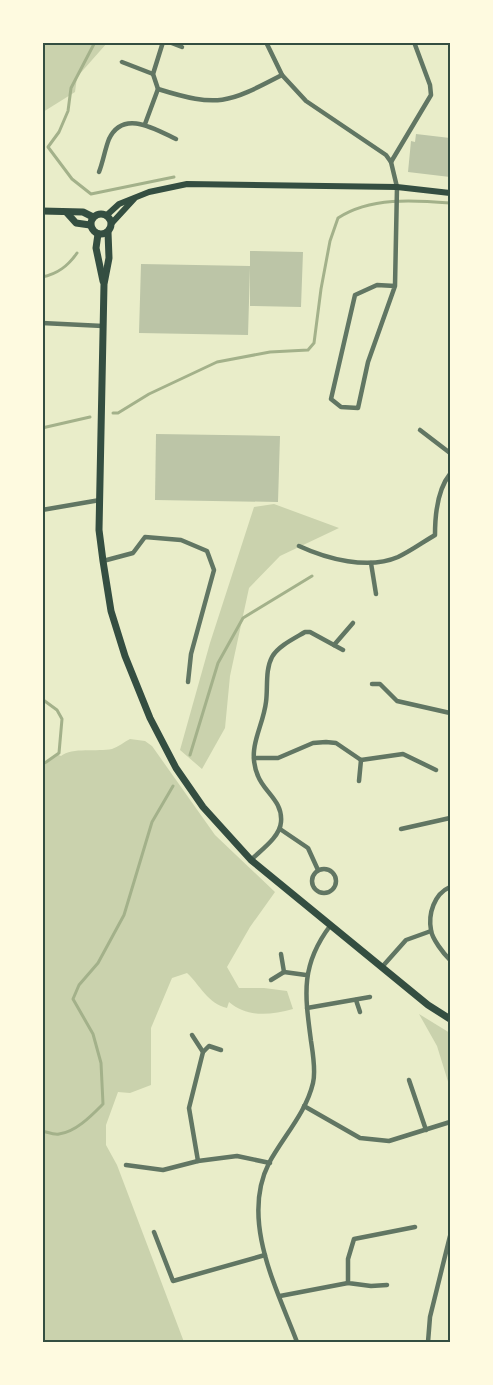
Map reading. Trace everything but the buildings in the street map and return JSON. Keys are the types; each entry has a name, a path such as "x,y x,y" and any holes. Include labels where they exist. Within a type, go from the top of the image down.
{"main road":[{"path":"108,232 98,234 93,231 90,225 93,217 98,214 107,215 119,204 161,188 187,184 397,187 450,193"},
{"path":"134,199 112,224 108,232 109,258 104,284 103,326 100,500 103,560 111,610 125,656 150,718 176,768 203,806 251,860 428,1005 450,1019"},
{"path":"42,211 83,212 93,217"},
{"path":"67,213 76,223 90,225"},
{"path":"107,215 112,224"},
{"path":"98,234 96,248 104,284"}],"street":[{"path":"145,124 158,89 153,74 163,42"},
{"path":"170,42 182,47"},
{"path":"266,42 282,75 306,101 386,155 392,162 397,187 396,286 368,362 358,408 341,407 331,399 355,295 376,285 396,286"},
{"path":"392,162 431,95 430,85 414,42"},
{"path":"122,62 153,74"},
{"path":"158,89 189,99 218,102 242,96 282,75"},
{"path":"99,172 108,140 115,128 123,123 145,124 176,140"},
{"path":"42,323 103,326"},
{"path":"420,430 450,453"},
{"path":"299,546 332,558 370,563 396,558 435,535 437,508 444,482 450,474"},
{"path":"42,510 100,500"},
{"path":"103,560 133,553 145,537 181,540 207,551 214,570 191,654 188,682"},
{"path":"370,563 376,594"},
{"path":"334,645 353,623"},
{"path":"251,860 280,829 281,820 277,801 258,776 254,758 254,742 266,701 269,666 277,651 305,632 310,632 343,650"},
{"path":"372,684 380,684 398,701 450,713"},
{"path":"254,758 278,758 320,742 336,743 361,760 403,754 436,770"},
{"path":"359,781 361,760"},
{"path":"401,829 450,818"},
{"path":"280,829 308,848 318,870"},
{"path":"328,869 334,874 336,885 331,892 318,892 313,886 312,878 318,870 328,869"},
{"path":"450,887 438,895 432,906 431,931 450,960"},
{"path":"297,1342 265,1255 258,1212 264,1176 304,1106 313,1082 306,975 320,940 330,926"},
{"path":"382,967 406,940 431,931"},
{"path":"281,954 284,972"},
{"path":"271,980 284,972 306,975"},
{"path":"307,1008 370,997"},
{"path":"356,1000 360,1012"},
{"path":"192,1035 203,1052"},
{"path":"198,1161 189,1108 203,1052 209,1046 221,1050"},
{"path":"409,1080 426,1130"},
{"path":"304,1106 360,1138 389,1141 450,1122"},
{"path":"126,1165 163,1170 198,1161 238,1156 270,1163"},
{"path":"348,1283 348,1259 354,1239 415,1226"},
{"path":"154,1232 173,1281 265,1255"},
{"path":"428,1342 430,1317 450,1236"},
{"path":"280,1296 348,1283 371,1286 387,1285"}],"green space":[{"path":"43,42 107,43 77,77 75,92 43,112"},
{"path":"274,504 339,528 280,556 249,588 230,676 225,728 202,769 180,750 210,643 254,507"},
{"path":"130,739 145,741 152,746 215,835 275,892 250,927 227,967 239,988 264,988 287,991 293,1009 260,1014 244,1011 229,1002 227,1008 220,1006 209,998 187,973 172,978 151,1028 151,1085 130,1093 118,1092 106,1125 106,1145 117,1165 184,1342 43,1342 43,767 56,754 61,756 78,751 112,749"},
{"path":"419,1014 450,1033 450,1088 437,1046"}],"waterway":[{"path":"95,42 71,88 68,111 59,132 48,147 72,179 91,194 174,177"},
{"path":"113,413 118,413 149,394 217,362 270,352 308,350 314,343 330,241 338,218 364,206 378,203 407,201 450,203"},
{"path":"42,277 62,269 77,253"},
{"path":"42,428 90,417"},
{"path":"190,755 218,663 243,618 312,576"},
{"path":"42,699 57,710 62,719 59,753 42,765"},
{"path":"42,1131 57,1134 72,1130 103,1104 101,1063 93,1034 73,999 79,985 98,963 124,915 152,822 173,786"}]}
